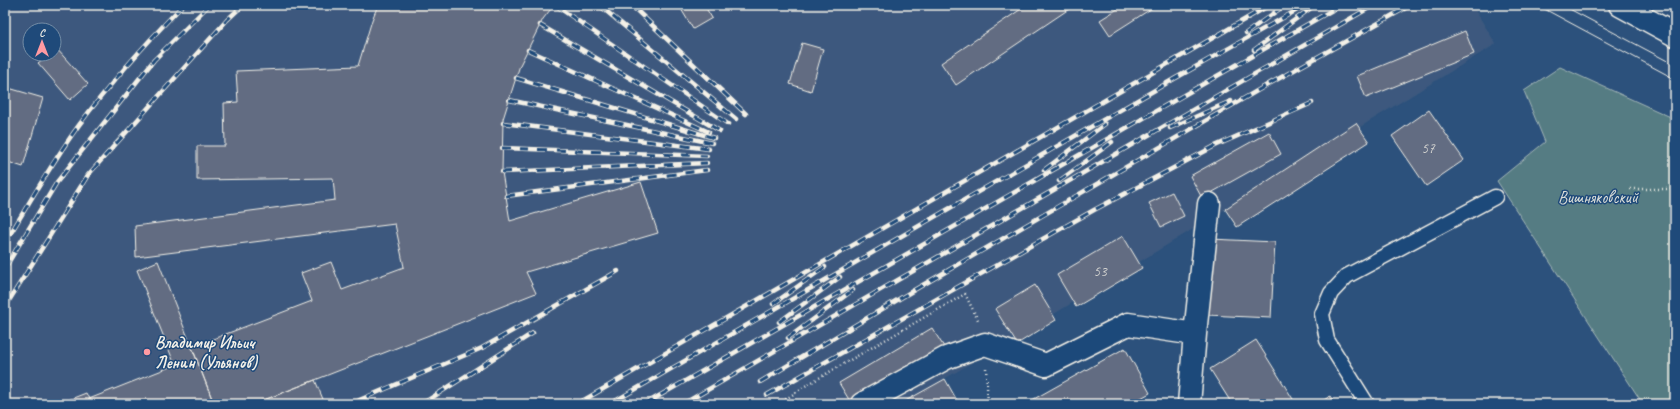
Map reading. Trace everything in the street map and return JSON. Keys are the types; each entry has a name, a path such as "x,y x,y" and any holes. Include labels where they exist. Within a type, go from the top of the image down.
{"street":[{"path":"1620,5 1675,35"},
{"path":"1189,404 1209,204"},
{"path":"862,404 946,358 985,344 1046,365 1128,324 1195,334"}],"lane":[{"path":"1367,404 1327,340 1322,314 1331,293 1347,276 1495,197"}],"path":[{"path":"1630,189 1675,189"},
{"path":"779,404 805,386 965,294 980,325 985,344 988,404"}],"shaded area":[{"path":"5,5 1472,5 1496,44 1018,336 901,404 5,404"}],"green space":[{"name":"Вишняковский","path":"1560,67 1675,119 1675,404 1643,404 1497,181 1545,142 1524,91"}],"building":[{"path":"378,5 554,5 543,19 520,65 503,119 502,172 510,221 641,182 658,233 526,272 536,293 254,404 214,404 192,347 312,301 301,273 331,262 342,290 404,267 395,224 136,257 135,226 335,200 333,178 197,180 197,146 225,146 224,103 238,102 236,71 358,66"},
{"path":"689,5 704,5 712,18 693,29 681,9"},
{"path":"1027,5 1075,5 956,85 941,63"},
{"path":"1124,5 1157,5 1110,35 1100,20"},
{"path":"1465,31 1474,54 1366,98 1357,76"},
{"path":"802,43 823,49 811,91 790,84"},
{"path":"62,55 88,84 70,100 38,63 62,62"},
{"path":"5,87 43,98 23,167 5,161"},
{"path":"1429,110 1464,160 1426,186 1392,136"},
{"path":"1356,123 1369,142 1237,227 1225,209"},
{"path":"1269,132 1281,154 1202,198 1190,176"},
{"path":"1172,192 1184,216 1161,227 1149,203"},
{"path":"1123,236 1142,268 1076,307 1057,275"},
{"path":"1211,239 1275,242 1271,318 1207,315"},
{"path":"158,261 214,404 58,404 86,393 89,399 175,365 137,270"},
{"path":"1035,285 1056,320 1017,344 995,309"},
{"path":"932,328 944,347 851,403 839,383"},
{"path":"1256,340 1296,404 1232,404 1210,369"},
{"path":"1125,348 1150,393 1130,404 1025,404"},
{"path":"945,379 959,404 900,404"},
{"path":"315,380 325,404 254,404"},
{"path":"1330,396 1335,404 1318,404"}],"tram line":[{"path":"1537,5 1675,79"},
{"path":"1562,5 1675,65"}],"railway":[{"path":"5,243 50,168 79,125 129,63 183,5"},
{"path":"5,268 57,182 154,60 209,5"},
{"path":"5,307 88,175 227,20 243,5"},
{"path":"555,5 728,124"},
{"path":"599,5 736,119"},
{"path":"631,5 746,114"},
{"path":"577,404 1270,5"},
{"path":"1246,33 1285,5"},
{"path":"610,404 1174,79 1306,5"},
{"path":"1254,50 1315,5"},
{"path":"645,404 1341,5"},
{"path":"683,404 1374,5"},
{"path":"1269,84 1411,5"},
{"path":"540,25 720,131"},
{"path":"528,50 709,132"},
{"path":"516,78 714,138"},
{"path":"760,382 909,293 1274,81"},
{"path":"509,100 712,143"},
{"path":"1170,128 1231,101"},
{"path":"767,395 1094,210 1215,146 1312,103"},
{"path":"503,123 709,149"},
{"path":"1044,170 1105,124"},
{"path":"1059,181 1112,142"},
{"path":"502,148 707,156"},
{"path":"502,172 707,163"},
{"path":"506,196 707,170"},
{"path":"773,304 825,267"},
{"path":"350,404 482,348 618,271"},
{"path":"779,322 840,277"},
{"path":"788,338 853,290"},
{"path":"422,404 533,333"}],"place":[{"name":"Владимир Ильич Ленин (Ульянов)","path":"147,352"}]}
